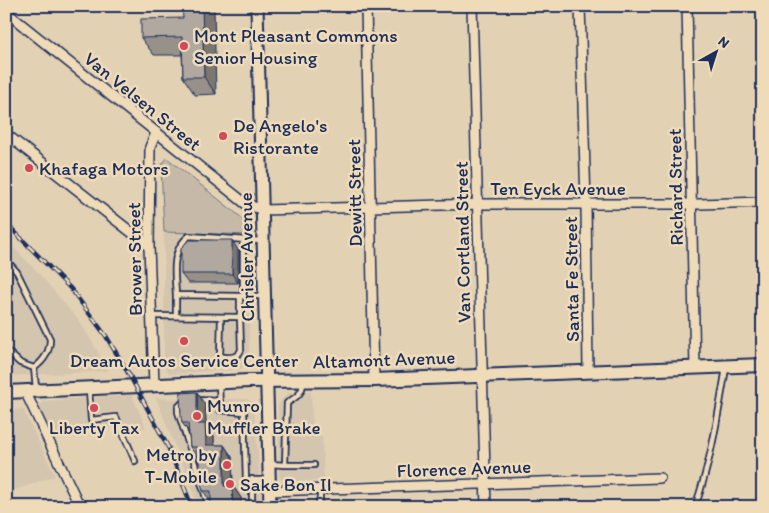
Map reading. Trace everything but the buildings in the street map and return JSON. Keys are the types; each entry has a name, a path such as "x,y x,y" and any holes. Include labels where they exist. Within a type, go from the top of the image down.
{"main road":[{"name":"Altamont Avenue","path":"6,392 266,381 374,380 763,365"}],"street":[{"name":"Chrisler Avenue","path":"257,6 270,507"},
{"name":"Dewitt Street","path":"366,6 374,380"},
{"name":"Van Cortland Street","path":"472,6 486,507"},
{"name":"Santa Fe Street","path":"580,6 586,203 588,371"},
{"name":"Richard Street","path":"687,6 695,368"},
{"name":"Van Velsen Street","path":"6,12 246,204 263,210"},
{"name":"Brower Street","path":"154,385 149,246 150,147 156,133"},
{"path":"6,134 149,246"},
{"name":"Ten Eyck Avenue","path":"263,210 478,204 692,204 763,202"},
{"path":"31,390 80,507"},
{"name":"Florence Avenue","path":"269,486 320,490 660,478"}],"lane":[{"path":"176,316 175,257 183,241 189,236 264,242"},
{"path":"220,317 220,357 234,357 241,350 240,317 243,240"},
{"path":"6,260 17,272 50,339 48,351 40,364 34,368 31,390"},
{"path":"176,295 264,296"},
{"path":"152,316 240,317"},
{"path":"6,350 20,363 34,368"},
{"path":"695,507 705,480 726,367"},
{"path":"285,465 287,403 299,395 303,388 303,380"},
{"path":"218,383 220,410 244,412 246,480 252,479 269,486"},
{"path":"89,388 90,420 116,417 135,461"},
{"path":"209,507 178,407 181,403 188,400 220,401"},
{"path":"268,464 314,465"},
{"path":"252,479 252,507"},
{"path":"318,507 320,490"}],"shaded area":[{"path":"167,158 242,218 250,235 164,232 161,166"},
{"path":"164,232 250,235 249,357 241,369 170,374 164,366"},
{"path":"6,240 36,270 81,323 109,371 6,376"},
{"path":"311,392 313,435 322,436 324,481 284,482 279,476 278,406 288,393"},
{"path":"132,395 146,428 87,427 87,436 54,439 42,414 40,405 43,401"},
{"path":"156,398 246,399 251,401 254,407 262,507 199,507"},
{"path":"23,409 55,476 9,492 6,486 6,411"},
{"path":"323,501 323,507 282,507 286,502"}],"railway":[{"path":"6,223 71,289 106,336 169,449 192,507"}],"place":[{"name":"Mont Pleasant Commons Senior Housing","path":"184,46"},
{"name":"De Angelo's Ristorante","path":"223,136"},
{"name":"Khafaga Motors","path":"29,168"},
{"name":"Dream Autos Service Center","path":"184,341"},
{"name":"Liberty Tax","path":"94,408"},
{"name":"Munro Muffler Brake","path":"197,416"},
{"name":"Metro by T-Mobile","path":"227,465"},
{"name":"Sake Bon II","path":"230,484"}]}
